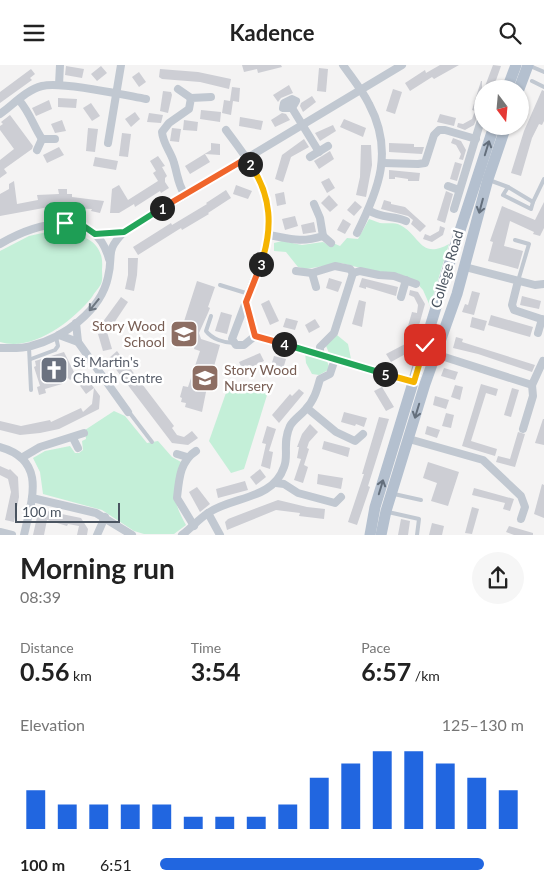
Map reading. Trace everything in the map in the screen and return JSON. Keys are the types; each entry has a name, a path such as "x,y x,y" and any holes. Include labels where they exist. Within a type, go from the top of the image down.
{"main road":[{"path":"510,80 516,65"},
{"path":"522,80 528,65"},
{"name":"College Road","path":"381,535 386,511 409,439 420,383 452,255 491,135"},
{"name":"College Road","path":"370,535 375,507 420,383 435,354 466,263 488,179 503,135"}],"street":[{"path":"58,85 60,65"},
{"path":"108,143 121,65"},
{"path":"343,65 361,91 376,121 383,163 376,193 357,233"},
{"path":"0,348 30,347 57,336 76,323 94,306 102,294 109,277 112,243 124,232 184,194 302,126 402,65"},
{"path":"0,114 30,91 43,86 58,85 146,99"},
{"path":"178,89 191,98 210,97"},
{"path":"184,194 176,179 174,162 163,142 162,132 169,123 189,109 191,98"},
{"path":"19,100 30,114 34,127 42,139"},
{"path":"292,109 319,152"},
{"path":"226,130 247,158 264,187 269,235 232,339 236,345 244,345 255,336"},
{"path":"383,163 425,163 434,135 439,130 476,139"},
{"path":"454,209 477,135"},
{"path":"42,139 55,139"},
{"path":"37,150 42,139"},
{"path":"310,157 328,146"},
{"path":"448,186 459,190"},
{"path":"314,204 320,218 323,236 331,243"},
{"path":"368,211 380,217 398,218 406,221"},
{"path":"1,243 26,231 55,224 75,225 85,227 95,234 104,245 109,261"},
{"path":"95,234 124,232"},
{"path":"269,235 298,241 307,241 323,236"},
{"path":"466,263 518,281 544,285"},
{"path":"296,271 312,273 336,266 350,269 353,273"},
{"path":"353,273 360,271 394,276 416,284"},
{"path":"312,273 316,287"},
{"path":"320,354 320,347 334,333 353,273"},
{"path":"401,297 406,280"},
{"path":"518,281 512,305 514,310 543,320 538,333"},
{"path":"247,298 255,336"},
{"path":"76,323 78,341 115,403 128,412"},
{"path":"57,336 78,341"},
{"path":"255,336 420,383"},
{"path":"435,354 532,385"},
{"path":"182,535 208,513 228,503 259,493 276,483 285,466 285,441 291,425 307,408 316,394 320,379 330,374 335,359"},
{"path":"524,429 533,396 532,385 542,361"},
{"path":"307,408 336,432 355,441"},
{"path":"23,457 56,441 72,438 84,433"},
{"path":"354,450 355,441 363,434"},
{"path":"72,438 78,447"},
{"path":"409,439 483,460 521,496 524,501 524,507 521,519"},
{"path":"0,447 11,450 23,457 33,480 34,489 24,535"},
{"path":"194,526 177,497 182,468 187,457 196,451"},
{"path":"177,454 187,457"},
{"path":"276,483 284,484 298,493 338,500 337,512"},
{"path":"32,498 105,517 132,535"},
{"path":"208,513 220,535"},
{"path":"97,535 105,517"},
{"path":"0,532 12,535"}],"lane":[{"path":"528,65 544,72"},
{"path":"532,81 544,87"},
{"path":"482,166 488,179 508,187 533,202"},
{"path":"472,193 488,179"},
{"path":"508,187 503,195 531,209 544,179"},
{"path":"515,240 529,244 518,281"},
{"path":"452,255 466,263"},
{"path":"220,285 247,298"},
{"path":"211,316 206,331 208,334 211,337 234,343"},
{"path":"30,359 55,350 58,345 57,336"},
{"path":"30,347 31,390"},
{"path":"128,412 152,442"},
{"path":"392,493 421,501"},
{"path":"386,511 419,519 417,535"}],"green space":[{"path":"369,219 380,223 400,225 407,229 426,248 439,248 449,244 430,306 423,290 415,281 397,273 380,273 341,263 306,269 298,267 286,252 274,251 274,243 282,241 302,245 323,242 328,245 333,243 340,246 347,238 358,239"},
{"path":"56,230 82,236 95,245 102,259 101,284 92,297 74,316 51,332 26,343 0,342 0,251 29,236"},
{"path":"337,335 348,344 351,359 329,353 326,346 327,342"},
{"path":"305,352 326,359 329,366 328,370 319,375 312,374 306,363"},
{"path":"227,390 268,392 244,469 231,473 209,441"},
{"path":"114,411 125,416 147,443 158,441 172,457 181,462 175,494 177,507 186,525 174,534 144,534 134,531 102,510 43,494 40,472 33,458 45,451 70,446 75,453 79,453 83,450 82,441 86,439 85,430"}],"building":[{"path":"242,65 281,65 282,67 258,73 257,69 244,72"},
{"path":"440,65 459,65 434,79 432,77 410,91 405,83 425,70 426,73"},
{"path":"493,65 501,66 496,80 487,80"},
{"path":"66,66 84,69 82,78 65,75"},
{"path":"101,66 107,73 97,81 91,74"},
{"path":"319,68 328,69 326,92 317,91"},
{"path":"31,69 35,74 30,78 32,80 0,103 0,92"},
{"path":"160,69 198,72 231,79 229,89 200,82 162,79 159,77"},
{"path":"139,72 146,82 139,87 132,77"},
{"path":"289,85 293,93 281,98 278,102 273,95"},
{"path":"232,87 240,88 239,102 233,101 231,115 222,113 224,100 230,101"},
{"path":"393,89 402,92 395,114 386,111"},
{"path":"542,90 544,91 544,121 542,125 539,124 532,138 521,176 511,173 523,135 529,135 529,120"},
{"path":"163,91 171,92 172,95 168,113 160,111"},
{"path":"312,96 316,102 303,112 300,106 301,103"},
{"path":"58,98 77,99 76,108 58,107"},
{"path":"49,100 52,109 36,116 32,108"},
{"path":"91,103 100,116 92,121 83,108"},
{"path":"201,110 221,112 220,122 200,119"},
{"path":"135,112 140,119 131,127 125,119"},
{"path":"149,113 163,115 161,123 147,122"},
{"path":"282,113 286,114 290,120 275,127 271,120"},
{"path":"440,114 456,118 454,126 437,122"},
{"path":"474,114 474,125 465,130 457,127 458,123 463,124 472,119"},
{"path":"10,115 33,146 32,149 4,169 7,173 0,178 0,160 14,149 0,130 0,126 3,124 1,122"},
{"path":"240,117 263,121 261,130 239,126"},
{"path":"344,119 366,128 363,137 340,127"},
{"path":"62,120 66,131 55,133 51,124"},
{"path":"184,120 198,122 197,131 183,130"},
{"path":"333,125 336,131 320,141 315,133"},
{"path":"88,128 98,129 95,152 86,151"},
{"path":"172,128 181,129 179,142 170,141"},
{"path":"122,133 131,134 128,157 119,156"},
{"path":"453,138 461,141 466,150 463,160 459,159 461,154 456,145 451,143"},
{"path":"304,139 309,147 291,157 283,182 275,179 282,155"},
{"path":"211,143 220,144 220,155 205,154 210,162 190,174 185,166 211,150"},
{"path":"389,143 414,144 414,147 424,147 422,154 389,152"},
{"path":"361,145 371,145 372,165 366,197 356,195 360,177"},
{"path":"59,147 64,155 47,163 43,155"},
{"path":"330,151 334,159 319,169 314,161"},
{"path":"158,156 165,166 162,167 167,176 165,182 169,188 161,193 160,191 135,207 134,204 119,213 110,213 112,189 119,185 128,200 158,181 153,173 156,171 150,161"},
{"path":"95,157 118,161 116,170 93,166"},
{"path":"455,162 462,164 457,181 450,179"},
{"path":"389,170 420,173 419,181 408,181 408,179 395,177 395,179 389,179"},
{"path":"329,178 335,188 327,193 321,182"},
{"path":"14,181 17,204 38,200 37,195 59,194 58,189 67,189 67,194 72,194 72,197 104,201 100,213 91,211 92,209 49,207 0,216 0,194 9,189 9,184"},
{"path":"236,185 252,191 248,199 233,194"},
{"path":"226,190 231,198 209,214 182,230 181,228 138,255 133,247 171,223 172,225 207,204"},
{"path":"446,191 453,194 445,223 437,220"},
{"path":"284,192 286,204 277,206 275,194"},
{"path":"329,195 338,205 330,212 321,203"},
{"path":"384,200 391,202 391,204 405,207 426,226 420,232 411,224 413,220 408,216 381,209"},
{"path":"355,201 362,207 354,216 347,210"},
{"path":"544,202 544,228 540,236 510,221 504,246 523,251 518,269 488,261 493,242 490,241 502,206 535,220"},
{"path":"295,216 298,226 285,230 282,219"},
{"path":"343,219 351,224 345,234 337,230"},
{"path":"314,222 316,232 303,234 301,225"},
{"path":"440,226 445,228 443,235 432,242 423,239 425,234 430,236 439,231"},
{"path":"128,258 138,258 134,291 125,289 128,275"},
{"path":"329,278 342,282 338,292 326,288"},
{"path":"362,278 398,287 396,296 366,287 366,289 359,287"},
{"name":"Story Wood School","path":"197,281 215,287 208,307 210,308 199,333 201,339 220,345 213,370 217,371 211,388 207,387 202,412 185,407 186,403 181,402 182,398 180,397 183,386 188,387 200,351 194,349 195,345 178,340"},
{"path":"410,290 418,292 425,304 416,336 406,333 412,312 417,313 418,305 414,297 409,295"},
{"path":"472,291 480,293 474,315 462,312 465,304 468,305"},
{"path":"522,296 541,301 539,309 520,305"},
{"path":"121,297 128,302 110,329 102,323"},
{"path":"269,300 279,321 270,325 261,304"},
{"path":"359,300 366,302 362,327 352,324"},
{"path":"221,312 232,315 227,334 215,331"},
{"path":"491,315 533,327 530,337 488,325"},
{"path":"472,317 487,321 484,331 470,327"},
{"path":"286,318 298,321 295,330 283,327"},
{"path":"315,319 320,327 309,333 305,325"},
{"path":"107,332 112,349 103,351 98,334"},
{"path":"456,337 463,339 462,342 535,365 532,372 478,354 453,348"},
{"path":"407,343 411,351 391,362 386,354"},
{"path":"117,351 174,426 172,428 177,435 184,437 192,431 198,438 188,445 172,443 108,359"},
{"name":"St Martin's Church Centre","path":"64,352 76,376 70,380 68,378 62,384 45,389 46,393 39,395 37,387 40,386 34,367 36,366 35,361"},
{"path":"260,353 264,361 243,371 239,362"},
{"path":"274,356 286,359 283,369 271,366"},
{"path":"444,368 458,372 455,380 441,376"},
{"path":"86,377 100,396 99,409 59,429 20,435 0,430 0,421 21,426 50,420 51,422 81,408 83,412 92,404 94,388 86,394 78,383"},
{"path":"481,384 498,389 496,396 486,393 471,441 497,449 495,456 462,446"},
{"path":"455,385 463,387 460,400 451,397"},
{"path":"382,387 394,407 386,411 374,391"},
{"path":"512,388 519,390 511,417 504,415"},
{"path":"299,389 304,393 279,423 272,415 290,394 292,396"},
{"path":"435,396 449,400 446,409 433,405"},
{"path":"344,412 367,418 364,427 341,422"},
{"path":"446,413 454,415 451,428 442,426"},
{"path":"379,417 389,419 357,525 348,522 364,474 362,474"},
{"path":"544,419 544,445 535,443"},
{"path":"310,424 318,432 309,442 307,448 309,449 304,465 308,467 303,483 294,480 301,459 297,458 299,447 297,447 302,434"},
{"path":"267,426 276,429 269,451 273,452 270,469 261,466 266,444 262,443"},
{"path":"427,426 440,430 437,438 425,434"},
{"path":"518,432 525,434 515,467 496,462 498,456 510,459"},
{"path":"324,441 350,448 348,457 322,449"},
{"path":"428,462 459,472 448,506 431,501 437,483 423,478"},
{"path":"0,466 10,469 18,477 19,497 14,522 5,520 11,492 8,479 0,475"},
{"path":"260,469 266,477 256,485 250,477"},
{"path":"318,474 343,478 341,489 317,484"},
{"path":"245,481 248,490 218,498 216,489"},
{"path":"542,484 544,485 544,518 534,514"},
{"path":"197,487 210,504 200,512 189,492"},
{"path":"474,488 514,499 510,511 503,509 505,503 472,495"},
{"path":"278,500 325,509 324,519 299,516 300,513 276,510 227,530 225,522 228,519"},
{"path":"472,507 479,509 472,534 465,533"},
{"path":"47,511 81,518 88,529 87,535 77,535 79,526 68,524 67,526 47,520 44,535 33,535 37,517"},
{"path":"401,519 410,521 408,535 398,535"},
{"path":"432,523 444,526 442,535 429,535"},
{"path":"509,526 533,533 533,535 514,535 506,532"}],"place":[{"name":"Story Wood School","path":"184,334"},
{"name":"St Martin's Church Centre","path":"54,370"},
{"name":"Story Wood Nursery","path":"205,378"}],"route":[{"path":"65,223 85,227 95,234 124,232 184,194 247,158 264,187 268,210 269,235 266,251 246,302 255,336 414,382 425,345"}]}
